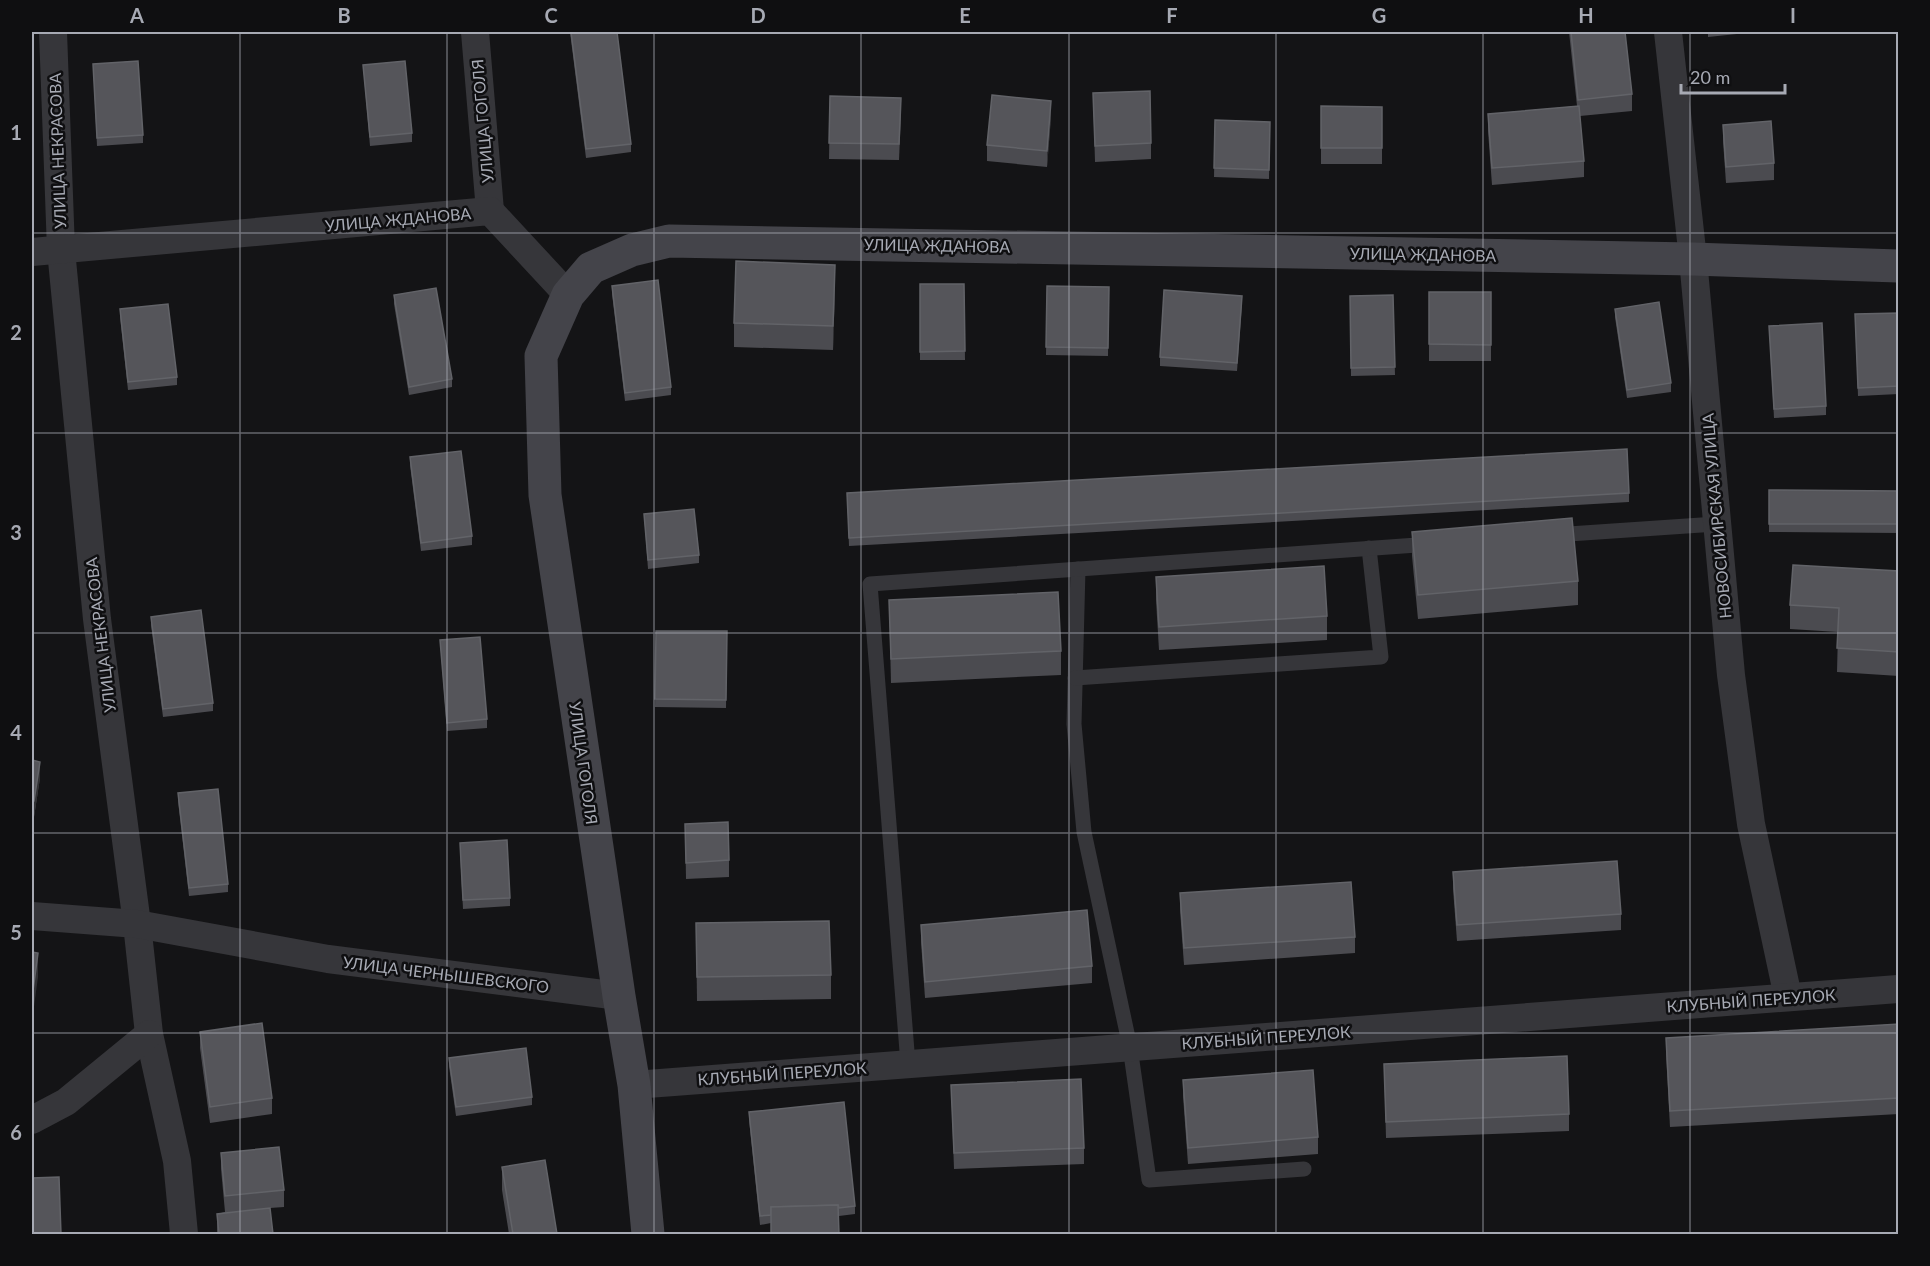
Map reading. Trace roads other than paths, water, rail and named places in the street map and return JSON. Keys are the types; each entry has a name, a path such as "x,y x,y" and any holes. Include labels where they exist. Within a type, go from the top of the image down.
{"main road":[{"name":"УЛИЦА ЖДАНОВА","path":"568,295 591,268 632,250 669,240 1693,259 1899,266"},
{"name":"УЛИЦА ГОГОЛЯ","path":"568,295 541,356 545,495 634,1084 648,1234"}],"street":[{"name":"УЛИЦА НЕКРАСОВА","path":"53,32 61,250 97,619 148,1034 177,1161 184,1234"},
{"name":"УЛИЦА ГОГОЛЯ","path":"475,32 490,211"},
{"name":"НОВОСИБИРСКАЯ УЛИЦА","path":"1668,32 1693,259 1731,675 1750,824 1788,997"},
{"name":"УЛИЦА ЖДАНОВА","path":"32,252 490,211 568,295"},
{"name":"УЛИЦА ЧЕРНЫШЕВСКОГО","path":"32,916 136,924 328,960 619,996"},
{"name":"КЛУБНЫЙ ПЕРЕУЛОК","path":"634,1084 1899,989"},
{"path":"32,1120 66,1102 148,1034"}],"lane":[{"path":"1536,536 1716,524"},
{"path":"908,1064 870,584 1440,543"},
{"path":"1075,678 1381,657 1369,548"},
{"path":"1078,569 1074,724 1084,831 1130,1047 1149,1180 1304,1169"}]}
